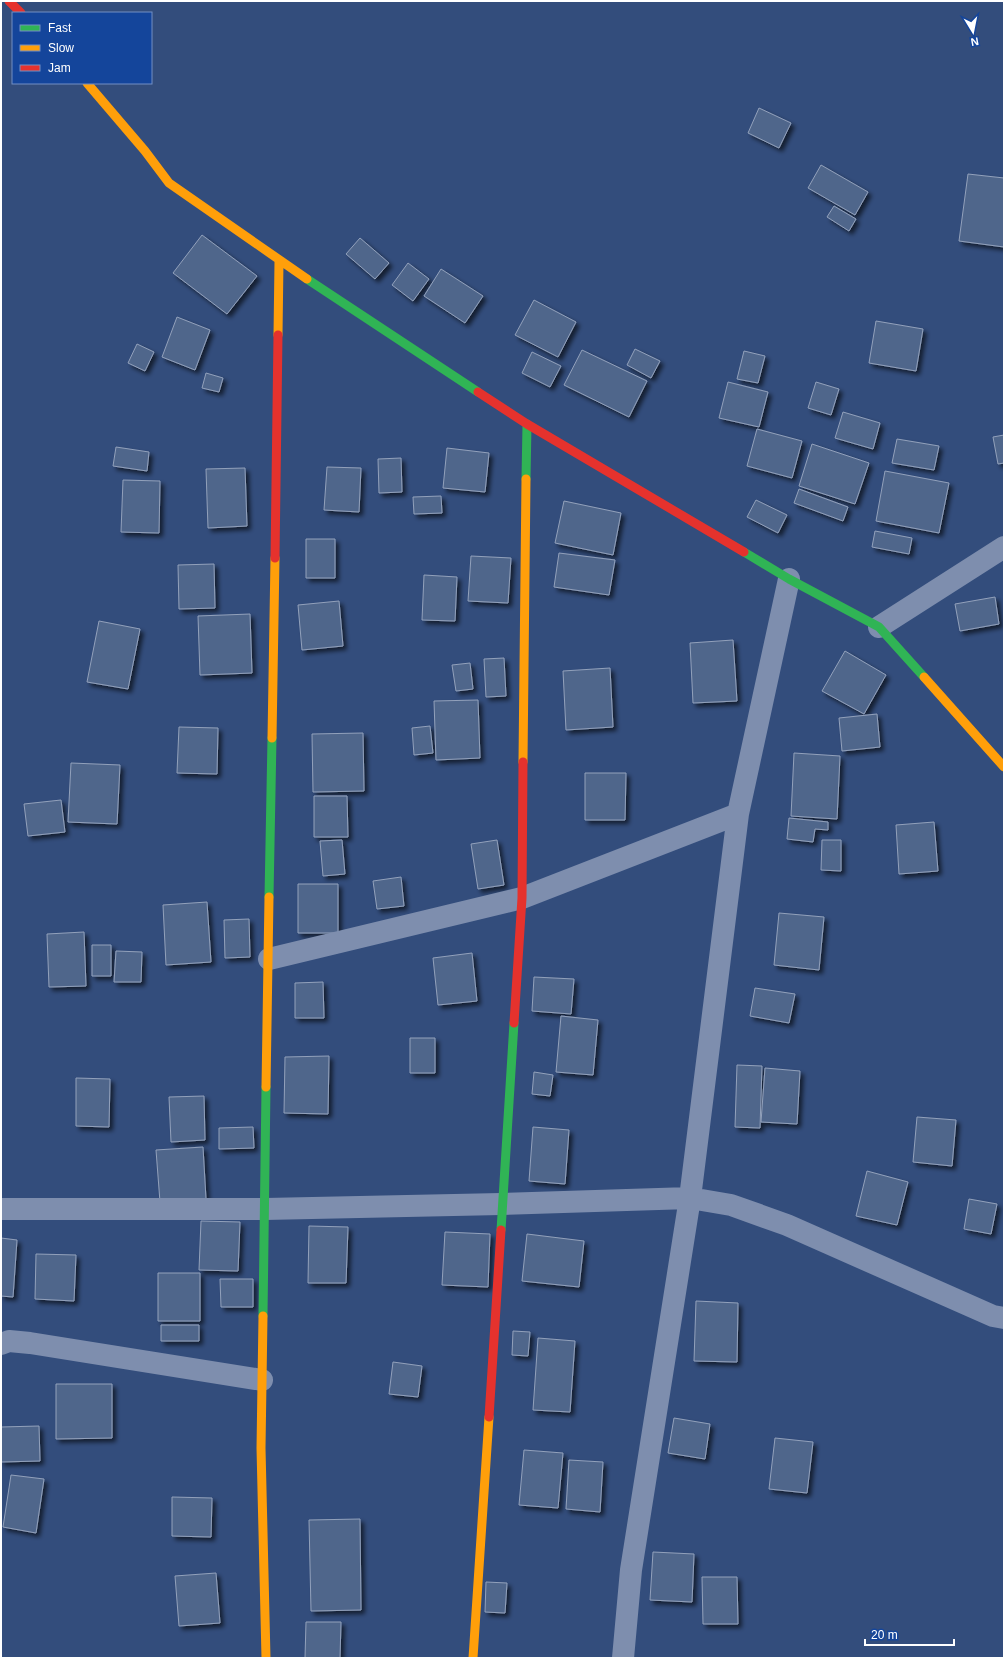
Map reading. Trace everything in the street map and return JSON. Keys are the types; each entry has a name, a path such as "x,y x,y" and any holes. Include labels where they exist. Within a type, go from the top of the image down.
{"street":[{"path":"9,1 20,12"},
{"path":"88,84 145,151 169,183 279,261 527,424 789,579 879,627 1004,767"},
{"path":"266,1658 261,1448 279,261"},
{"path":"473,1658 522,898 527,424"},
{"path":"879,627 1004,547"},
{"path":"623,1658 631,1570 690,1198 738,814 789,579"},
{"path":"269,960 522,898 738,814"},
{"path":"1,1209 265,1209 690,1198 731,1206 787,1225 993,1316 1004,1318"},
{"path":"1,1344 9,1341 30,1343 262,1380"}],"building":[{"path":"759,108 791,123 779,148 748,133"},
{"path":"821,165 868,192 855,215 808,188"},
{"path":"968,174 1004,178 1004,247 959,241"},
{"path":"834,206 856,219 849,231 827,217"},
{"path":"202,235 257,276 227,314 173,273"},
{"path":"360,238 389,263 375,279 346,254"},
{"path":"408,263 429,279 413,301 392,285"},
{"path":"441,269 483,296 465,323 424,296"},
{"path":"534,300 576,322 558,357 515,335"},
{"path":"177,317 210,330 195,370 162,357"},
{"path":"876,321 923,329 916,371 869,363"},
{"path":"137,344 154,352 145,371 128,363"},
{"path":"635,349 660,361 651,378 627,365"},
{"path":"582,350 647,381 629,417 564,385"},
{"path":"744,351 765,356 758,383 737,379"},
{"path":"532,352 561,366 550,387 522,373"},
{"path":"206,373 223,378 219,392 202,388"},
{"path":"728,382 768,392 759,427 719,418"},
{"path":"816,382 839,389 831,415 808,408"},
{"path":"843,412 880,423 873,449 835,438"},
{"path":"757,429 802,441 792,478 747,466"},
{"path":"1004,435 1004,463 998,464 993,437"},
{"path":"897,439 939,446 934,470 892,463"},
{"path":"812,444 869,463 855,504 799,486"},
{"path":"116,447 149,452 147,471 113,466"},
{"path":"447,448 489,453 485,492 443,488"},
{"path":"401,458 402,492 379,493 378,459"},
{"path":"327,467 361,468 359,512 324,510"},
{"path":"245,468 247,526 208,528 206,469"},
{"path":"885,471 949,483 939,533 876,521"},
{"path":"123,480 160,481 159,533 121,532"},
{"path":"799,489 848,507 843,521 794,503"},
{"path":"441,496 442,513 414,514 413,497"},
{"path":"756,500 787,515 778,533 747,517"},
{"path":"564,501 621,513 613,555 555,543"},
{"path":"875,531 912,538 909,554 872,547"},
{"path":"306,539 335,539 335,578 306,578"},
{"path":"559,553 615,560 609,595 554,587"},
{"path":"471,556 511,558 508,603 468,601"},
{"path":"214,564 215,608 179,609 178,565"},
{"path":"424,575 457,577 455,621 422,620"},
{"path":"995,597 999,624 960,631 955,604"},
{"path":"339,601 343,646 302,650 298,605"},
{"path":"250,614 252,673 200,675 198,616"},
{"path":"99,621 140,629 128,689 87,682"},
{"path":"733,640 737,701 693,703 690,643"},
{"path":"845,651 886,675 864,714 822,691"},
{"path":"504,658 506,696 486,697 484,659"},
{"path":"470,663 473,689 456,691 452,665"},
{"path":"610,668 613,727 566,730 563,671"},
{"path":"478,700 480,758 436,760 434,701"},
{"path":"877,714 880,747 842,751 839,718"},
{"path":"430,726 433,753 414,755 412,728"},
{"path":"179,727 218,728 217,774 177,773"},
{"path":"363,733 364,791 313,792 312,734"},
{"path":"794,753 840,756 837,819 791,816"},
{"path":"71,763 120,765 117,824 68,822"},
{"path":"585,773 626,773 625,820 585,820"},
{"path":"314,796 347,796 348,837 314,837"},
{"path":"61,800 65,832 28,836 24,804"},
{"path":"789,818 828,822 828,830 815,829 813,842 787,839"},
{"path":"934,822 938,871 899,874 896,825"},
{"path":"342,840 345,874 323,876 320,841"},
{"path":"497,840 504,885 478,889 471,844"},
{"path":"822,840 841,840 841,871 821,870"},
{"path":"401,877 404,906 377,909 373,881"},
{"path":"298,884 338,884 338,933 298,933"},
{"path":"207,902 211,962 166,965 163,905"},
{"path":"779,913 824,917 819,970 774,965"},
{"path":"249,919 250,957 225,958 224,920"},
{"path":"84,932 86,986 49,987 47,934"},
{"path":"92,945 111,945 111,976 92,976"},
{"path":"116,951 142,952 141,982 114,982"},
{"path":"472,953 477,1001 438,1005 433,958"},
{"path":"534,977 574,979 571,1014 532,1011"},
{"path":"323,982 324,1018 295,1018 295,983"},
{"path":"755,988 795,994 789,1023 750,1016"},
{"path":"561,1016 598,1020 593,1075 556,1072"},
{"path":"410,1038 435,1038 435,1073 410,1073"},
{"path":"329,1056 328,1114 284,1113 285,1057"},
{"path":"737,1065 762,1066 760,1128 735,1127"},
{"path":"765,1068 800,1071 797,1124 761,1122"},
{"path":"534,1072 553,1075 550,1096 532,1094"},
{"path":"76,1078 110,1079 109,1127 76,1126"},
{"path":"204,1096 205,1140 171,1142 169,1097"},
{"path":"917,1117 956,1120 952,1166 913,1162"},
{"path":"253,1127 254,1148 219,1149 219,1128"},
{"path":"533,1127 569,1130 565,1184 529,1181"},
{"path":"203,1147 206,1199 160,1202 156,1150"},
{"path":"867,1171 908,1182 897,1225 856,1216"},
{"path":"969,1199 997,1204 991,1234 964,1229"},
{"path":"201,1221 240,1222 238,1271 199,1270"},
{"path":"309,1226 348,1227 346,1283 308,1283"},
{"path":"445,1232 490,1234 488,1287 442,1285"},
{"path":"527,1234 584,1241 579,1287 522,1281"},
{"path":"1,1238 17,1240 13,1297 1,1296"},
{"path":"36,1254 76,1255 74,1301 35,1299"},
{"path":"158,1273 200,1273 200,1321 158,1321"},
{"path":"220,1279 253,1279 253,1307 221,1307"},
{"path":"696,1301 738,1303 737,1362 694,1361"},
{"path":"161,1325 199,1325 199,1341 161,1341"},
{"path":"513,1331 530,1332 528,1356 512,1355"},
{"path":"538,1338 575,1341 570,1412 533,1410"},
{"path":"393,1362 422,1366 418,1397 389,1394"},
{"path":"56,1384 112,1384 112,1438 56,1439"},
{"path":"674,1418 710,1424 705,1459 668,1453"},
{"path":"39,1426 40,1461 1,1462 1,1427"},
{"path":"775,1438 813,1442 807,1493 769,1489"},
{"path":"524,1450 563,1453 558,1508 519,1505"},
{"path":"569,1460 603,1462 600,1512 566,1509"},
{"path":"11,1475 44,1479 36,1533 3,1527"},
{"path":"172,1497 212,1498 211,1537 172,1536"},
{"path":"360,1519 361,1610 311,1611 309,1520"},
{"path":"653,1552 694,1554 692,1602 650,1600"},
{"path":"216,1573 220,1623 179,1626 175,1576"},
{"path":"702,1577 737,1577 738,1624 703,1624"},
{"path":"486,1582 507,1583 505,1613 485,1612"},
{"path":"306,1622 341,1622 340,1658 305,1658"}],"traffic: fast":[{"path":"307,279 478,392"},
{"path":"526,479 527,424"},
{"path":"744,552 789,579 879,627 924,677"},
{"path":"269,897 272,738"},
{"path":"501,1230 514,1023"},
{"path":"263,1316 266,1087"}],"traffic: slow":[{"path":"88,84 145,151 169,183 307,279"},
{"path":"278,335 279,261"},
{"path":"523,762 526,479"},
{"path":"272,738 275,558"},
{"path":"924,677 1004,767"},
{"path":"266,1087 269,897"},
{"path":"263,1316 261,1448 266,1658"},
{"path":"473,1658 489,1417"}],"traffic: jam":[{"path":"9,1 20,12"},
{"path":"275,558 278,335"},
{"path":"478,392 527,424 744,552"},
{"path":"514,1023 522,898 523,762"},
{"path":"489,1417 501,1230"}]}
